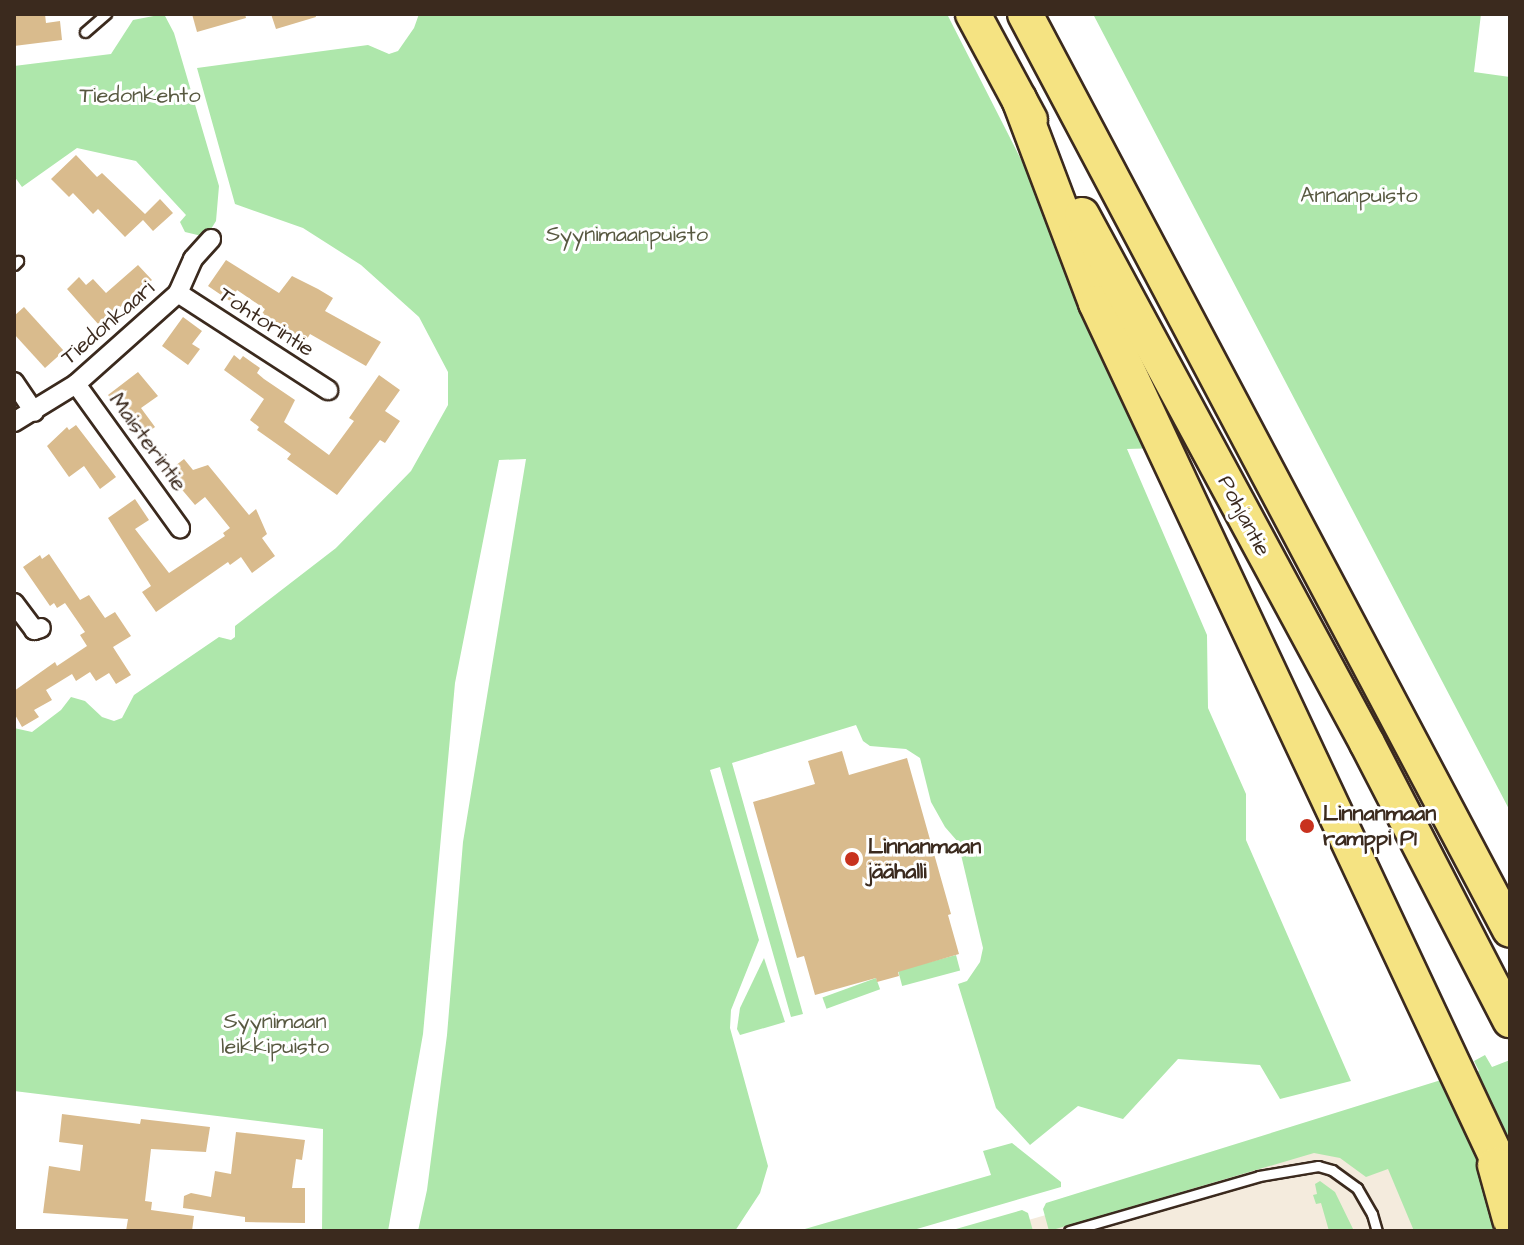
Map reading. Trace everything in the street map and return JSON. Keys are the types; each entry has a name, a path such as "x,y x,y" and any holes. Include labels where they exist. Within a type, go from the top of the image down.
{"highway":[{"name":"Pohjantie","path":"973,14 1359,729 1510,1020"},
{"name":"Pohjantie","path":"1025,14 1510,930"},
{"path":"1019,99 1096,303 1244,622 1281,749 1345,877 1400,955 1510,1186"},
{"path":"1480,872 1510,913"},
{"path":"1491,1149 1510,1219"}],"street":[{"name":"Tiedonkaari","path":"14,422 76,384 178,293 193,259 211,239"},
{"name":"Tohtorintie","path":"178,293 328,390"},
{"path":"14,382 34,412"},
{"name":"Maisterintie","path":"76,384 180,528"},
{"path":"14,603 34,630 41,628"}],"lane":[{"path":"85,32 106,14"},
{"path":"1069,1231 1259,1176 1318,1166 1332,1170 1357,1188 1377,1231"}],"shaded area":[{"path":"1369,1123 1415,1231 990,1231"}],"green space":[{"name":"Tiedonkehto","path":"164,14 174,33 219,186 216,221 206,237 185,232 180,222 186,215 136,161 77,148 22,187 14,176 14,66 111,54 133,20"},
{"path":"419,14 947,14 1094,303 1160,448 1127,449 1207,635 1208,708 1246,794 1246,840 1351,1081 1280,1099 1260,1065 1178,1059 1123,1119 1078,1106 1030,1145 996,1108 958,984 967,981 980,962 983,948 958,842 931,802 920,758 906,749 870,746 863,741 856,725 732,763 803,1014 791,1017 720,767 710,770 759,940 731,1010 730,1028 768,1166 760,1193 735,1231 418,1231 427,1190 447,1035 463,842 526,459 499,460 455,683 423,1034 388,1231 322,1231 323,1129 14,1091 14,728 32,732 61,710 71,697 85,701 102,717 114,721 122,718 134,695 219,637 231,640 235,637 235,626 336,548 411,471 448,405 448,372 419,317 361,265 303,228 235,204 197,68 368,45 389,54 398,51 414,28"},
{"name":"Annanpuisto","path":"1093,14 1481,14 1474,72 1510,77 1510,811"},
{"path":"956,955 960,970 902,986 898,971"},
{"path":"764,958 785,1022 740,1035 737,1029 740,1008"},
{"path":"876,978 880,989 827,1009 822,997"},
{"path":"1485,1055 1492,1067 1510,1060 1510,1156 1470,1075 1479,1071 1474,1061"},
{"path":"1441,1080 1445,1086 1452,1082 1507,1231 1414,1231 1388,1169 1366,1177 1340,1158 1314,1153 1049,1231 1043,1209 1046,1203"},
{"path":"1012,1143 1061,1182 1061,1187 910,1231 798,1231 991,1175 983,1151"},
{"path":"1320,1181 1335,1192 1354,1231 1329,1231 1321,1203 1316,1204 1313,1195 1317,1194 1315,1184"},
{"path":"1022,1210 1028,1213 1033,1231 949,1231"}],"building":[{"path":"14,14 45,14 46,23 60,21 62,40 14,46"},
{"path":"192,14 245,14 246,18 197,32"},
{"path":"271,14 315,14 316,17 276,29"},
{"path":"76,155 97,177 102,173 145,214 160,199 173,213 153,231 143,220 125,237 98,209 93,214 73,193 69,197 51,179"},
{"path":"226,260 279,293 292,276 333,298 325,311 381,342 366,366 310,334 307,339 298,333 295,338 260,317 265,309 237,290 230,301 208,286"},
{"path":"138,265 152,280 99,325 67,289 79,277 86,285 93,279 106,293"},
{"path":"24,307 64,351 45,368 14,334 14,316"},
{"path":"183,317 202,331 192,344 200,349 188,365 162,346"},
{"path":"234,355 240,360 243,356 260,368 257,373 295,400 284,422 329,455 354,421 349,418 379,375 400,390 385,411 400,421 385,443 380,440 337,495 287,459 291,454 257,430 259,427 250,420 264,399 224,370"},
{"path":"138,372 158,396 141,408 155,427 140,438 108,395"},
{"path":"76,425 116,477 100,489 84,466 69,477 47,446 67,427 69,430"},
{"path":"184,459 193,470 208,465 249,515 256,509 267,534 262,538 275,556 252,573 241,557 230,565 228,562 156,612 142,592 151,586 108,518 135,499 149,520 135,529 169,573 225,536 223,533 230,528 205,497 195,505 173,479 177,476 171,469"},
{"path":"49,554 80,600 89,595 105,618 115,612 131,636 113,647 131,675 116,684 109,673 96,681 90,672 76,681 72,674 46,690 52,700 34,710 39,717 22,727 14,713 14,691 55,662 57,666 87,646 80,635 85,632 65,603 57,608 54,603 50,606 23,567 40,555 42,559"},
{"name":"Linnanmaan jäähalli","path":"842,751 849,775 907,758 951,914 948,915 959,954 898,972 899,976 877,982 876,978 815,995 804,956 797,958 753,802 815,784 808,761"},
{"path":"62,1114 140,1124 141,1119 210,1127 206,1152 151,1149 145,1201 152,1202 151,1210 194,1216 192,1231 126,1231 128,1219 43,1213 49,1166 80,1171 83,1145 59,1142"},
{"path":"236,1132 305,1140 302,1160 296,1159 292,1188 305,1188 305,1223 245,1222 245,1217 183,1208 184,1196 191,1193 211,1197 215,1171 231,1174"}],"place":[{"name":"Linnanmaan ramppi P1","path":"1307,826"},
{"name":"Linnanmaan jäähalli","path":"852,859"}],"park label":[{"name":"Syynimaanpuisto","path":"627,235"},
{"name":"Syynimaan leikkipuisto","path":"275,1034"}]}
